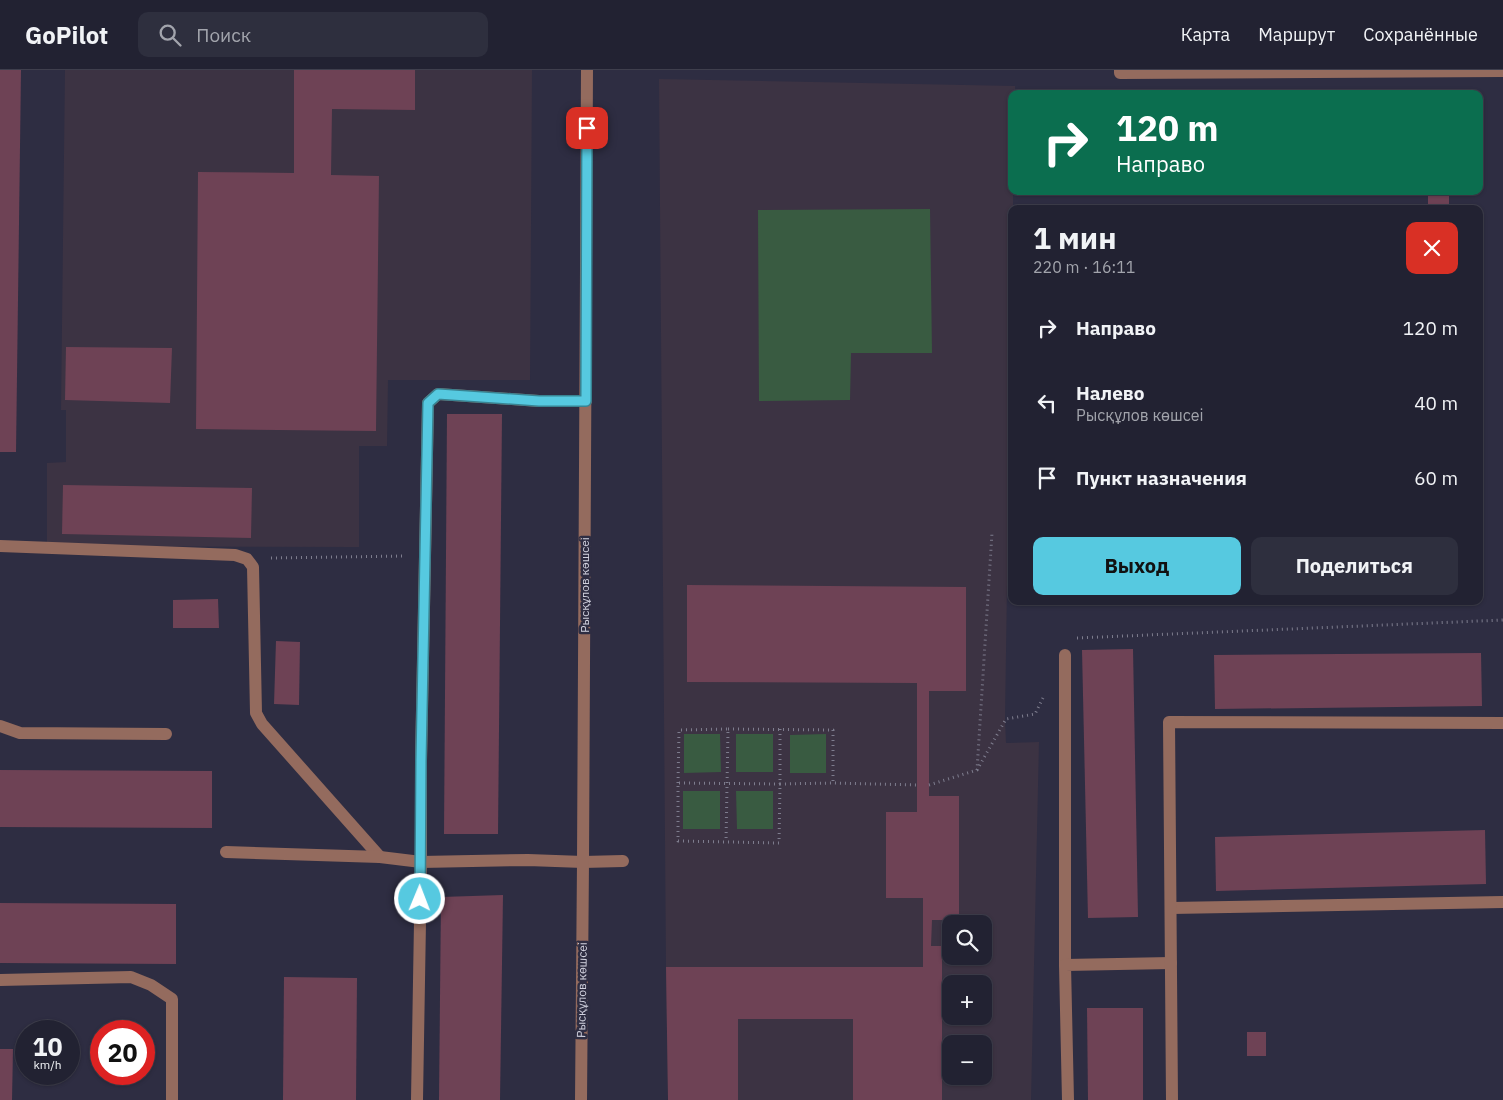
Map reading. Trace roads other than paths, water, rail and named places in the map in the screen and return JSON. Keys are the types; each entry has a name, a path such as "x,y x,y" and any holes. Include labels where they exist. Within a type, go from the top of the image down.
{"street":[{"name":"Рысқұлов көшсеі","path":"581,1100 587,70"},
{"path":"1120,70 1120,73 1503,71"},
{"path":"417,1100 428,403 438,394 539,401 586,401"},
{"path":"0,546 236,555 247,559 253,568 256,713 262,724 380,857"},
{"path":"1065,655 1065,965 1068,1100"},
{"path":"1172,1100 1168,722 1503,723"},
{"path":"0,726 20,732 166,734"},
{"path":"226,852 380,857 421,862 623,861"},
{"path":"1171,908 1503,902"},
{"path":"1065,965 1171,963"},
{"path":"0,980 131,977 151,985 172,1000 172,1100"}]}
